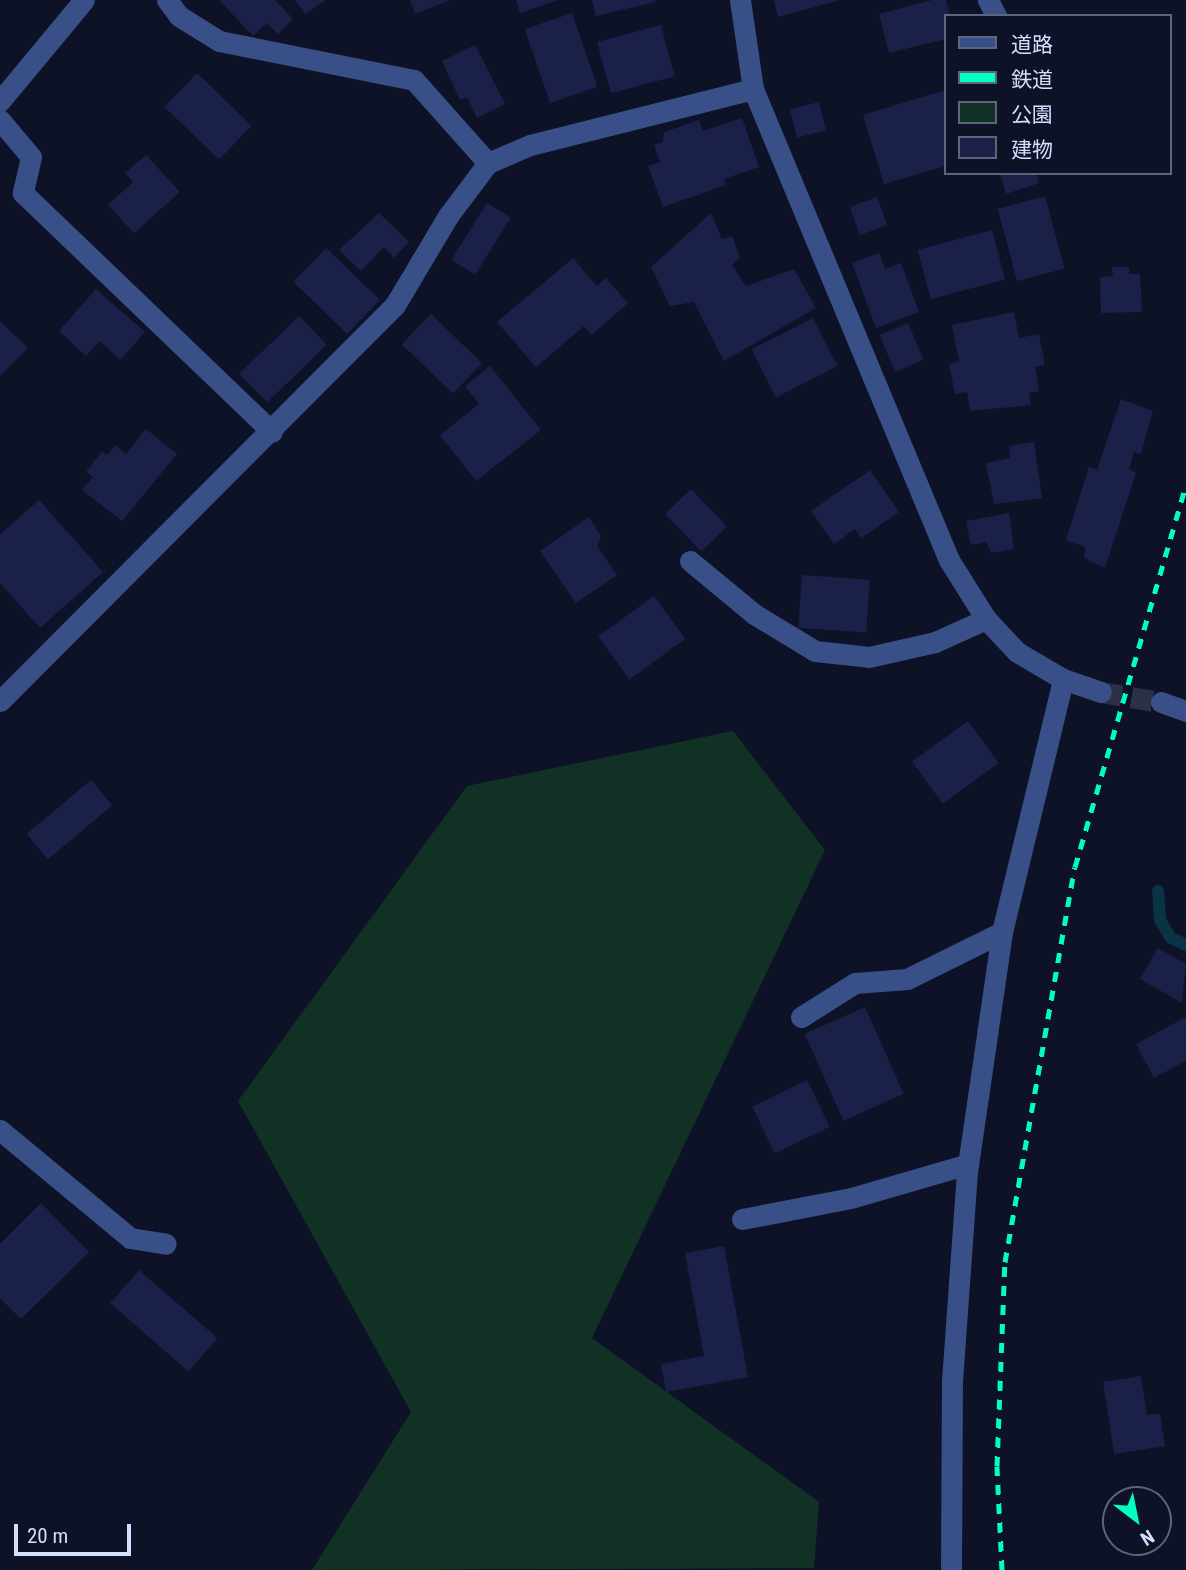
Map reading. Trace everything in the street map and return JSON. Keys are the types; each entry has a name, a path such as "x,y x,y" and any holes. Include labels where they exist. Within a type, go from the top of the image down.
{"street":[{"path":"0,101 84,0"},
{"path":"167,0 179,16 219,41 414,80 488,163"},
{"path":"740,0 753,89 949,560 985,619 1017,652 1063,679 1101,692"},
{"path":"0,701 272,432 395,305 448,216 488,163 530,145 753,89"},
{"path":"0,120 31,157 23,193 272,432"},
{"path":"690,561 754,614 815,651 869,657 934,642 985,619"},
{"path":"951,1570 952,1381 968,1164 1002,932 1063,679"},
{"path":"1161,702 1186,711"},
{"path":"801,1017 855,983 908,979 1002,932"},
{"path":"0,1130 130,1238 166,1244"},
{"path":"742,1219 851,1198 968,1164"}],"green space":[{"path":"733,731 825,850 592,1338 819,1502 814,1568 312,1570 411,1412 238,1101 467,786"}],"building":[{"path":"219,0 275,0 293,19 278,34 267,23 253,36"},
{"path":"295,0 326,0 305,14"},
{"path":"410,0 450,0 415,14"},
{"path":"516,0 558,0 520,13"},
{"path":"592,0 655,0 655,2 596,16"},
{"path":"774,0 837,0 837,1 778,17"},
{"path":"932,0 946,0 950,14 944,14 944,39 889,53 879,14"},
{"path":"572,13 597,87 550,103 525,29"},
{"path":"661,25 675,76 611,93 597,42"},
{"path":"475,45 505,104 477,118 467,97 460,100 442,61"},
{"path":"197,73 252,126 219,160 164,107"},
{"path":"944,90 944,167 884,184 863,115"},
{"path":"819,102 826,130 797,137 790,109"},
{"path":"742,118 759,167 724,179 726,185 663,207 648,166 660,162 654,145 663,142 664,132 699,120 703,131"},
{"path":"146,155 180,192 134,233 108,205 133,182 125,173"},
{"path":"1001,175 1037,175 1039,183 1006,194"},
{"path":"1045,196 1064,268 1017,281 998,209"},
{"path":"877,197 887,225 860,235 850,207"},
{"path":"487,203 511,218 475,275 451,260"},
{"path":"379,213 409,242 394,258 384,247 361,271 339,250"},
{"path":"711,213 722,239 732,236 740,257 732,265 746,286 794,269 816,308 724,361 694,302 670,306 651,267"},
{"path":"992,230 1005,279 931,299 918,250"},
{"path":"326,248 380,300 347,334 293,282"},
{"path":"879,253 885,269 901,263 919,312 876,328 852,263"},
{"path":"573,258 597,286 606,278 628,303 591,335 584,326 536,367 497,322"},
{"path":"1112,267 1129,267 1129,274 1140,274 1142,312 1101,313 1100,277 1113,276"},
{"path":"96,289 145,332 120,360 100,341 86,356 59,331"},
{"path":"1014,312 1019,338 1039,334 1045,365 1035,367 1039,391 1029,393 1031,405 970,411 967,392 955,394 949,364 959,361 952,325"},
{"path":"431,314 482,363 453,394 402,344"},
{"path":"299,316 327,345 267,402 239,374"},
{"path":"813,318 838,366 776,397 752,349"},
{"path":"0,323 28,348 0,376"},
{"path":"908,323 924,360 895,372 879,335"},
{"path":"490,366 541,430 476,481 440,435 479,404 465,386"},
{"path":"1121,399 1153,411 1141,454 1134,452 1129,469 1136,473 1105,568 1084,558 1085,547 1066,540 1089,467 1097,470"},
{"path":"146,429 177,454 122,521 82,490 93,477 86,472 102,451 107,455 115,445 126,454"},
{"path":"1034,442 1042,498 994,504 986,463 1010,458 1009,446"},
{"path":"870,470 899,512 861,538 855,529 834,544 811,511"},
{"path":"691,489 727,526 701,551 665,514"},
{"path":"39,500 103,572 40,628 0,583 0,534"},
{"path":"1009,513 1014,549 991,553 986,542 971,545 966,521"},
{"path":"589,517 601,536 597,546 617,575 576,603 540,551"},
{"path":"802,575 870,580 866,633 798,628"},
{"path":"654,596 685,639 629,679 598,637"},
{"path":"968,721 999,763 943,804 912,762"},
{"path":"91,780 112,805 48,859 27,834"},
{"path":"1158,948 1186,964 1182,1003 1140,979"},
{"path":"865,1007 904,1094 843,1121 805,1034"},
{"path":"1186,1017 1186,1061 1154,1078 1136,1044"},
{"path":"807,1080 830,1127 775,1153 752,1107"},
{"path":"41,1203 89,1252 21,1319 0,1298 0,1244"},
{"path":"724,1246 748,1377 666,1392 661,1364 704,1356 685,1253"},
{"path":"139,1270 217,1338 189,1371 110,1303"},
{"path":"1141,1376 1147,1415 1160,1414 1165,1446 1114,1454 1103,1382"}],"waterway":[{"path":"1158,891 1160,920 1171,938 1186,945"}],"tunnel":[{"path":"1101,692 1161,702"}],"railway":[{"path":"1002,1570 997,1466 1005,1262 1075,867 1186,485"}]}
